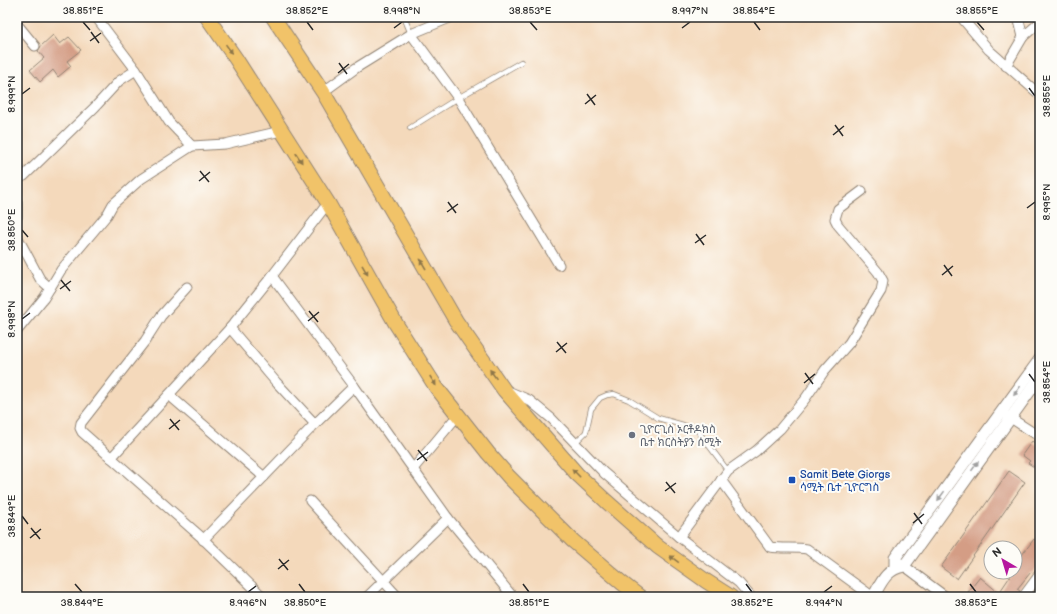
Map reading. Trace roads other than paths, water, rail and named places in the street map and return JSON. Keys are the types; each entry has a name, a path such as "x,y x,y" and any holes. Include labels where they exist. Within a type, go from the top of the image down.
{"main road":[{"path":"207,17 236,59 328,203 396,324 436,387 488,453 535,503 573,541 640,597"},
{"path":"273,17 322,92 456,321 504,390 578,474 606,501 658,548 730,597"}],"street":[{"path":"96,17 136,70 169,122 192,146"},
{"path":"322,92 356,68 411,34 452,17"},
{"path":"961,17 989,50 1040,94"},
{"path":"1018,17 1024,37"},
{"path":"1006,66 1024,37 1040,22"},
{"path":"17,24 35,46"},
{"path":"411,34 458,98 559,264"},
{"path":"17,179 24,176 95,107 119,81 136,70"},
{"path":"17,331 44,298 64,266 107,215 113,204 141,179 192,146 225,144 281,131"},
{"path":"679,537 728,471 756,451 780,429 805,399 825,370 849,343 881,291 883,281 878,272 838,225 835,219 838,209 862,191"},
{"path":"17,203 17,216"},
{"path":"111,458 230,328 328,203"},
{"path":"17,236 40,279 50,288"},
{"path":"272,276 354,386 448,518 514,597"},
{"path":"187,288 161,316 138,351 81,423 80,428 82,432 203,540 263,597"},
{"path":"230,328 276,382 315,424"},
{"path":"721,480 770,547 807,549 873,597 884,577 898,564 1006,415 1040,359"},
{"path":"1006,415 1040,377"},
{"path":"203,540 315,424 354,386"},
{"path":"504,390 529,400 552,419 604,473 679,537 739,583 752,597"},
{"path":"169,395 264,477"},
{"path":"413,469 458,415"},
{"path":"1006,415 1040,437"},
{"path":"310,501 398,597"},
{"path":"367,597 448,518"},
{"path":"898,564 946,597"},
{"path":"1023,597 1040,574"}],"lane":[{"path":"404,17 411,34"},
{"path":"410,128 458,98 521,62"},
{"path":"575,443 586,432 591,409 600,398 614,394 629,400 658,418 698,431 728,471"}],"place":[{"name":"ጊዮርጊስ ኦርቶዶክስ ቤተ ክርስትያን ሰሚት","path":"632,435"},
{"name":"Samit Bete Giorgs ሳሚት ቤተ ጊዮርግስ","path":"792,480"}]}
